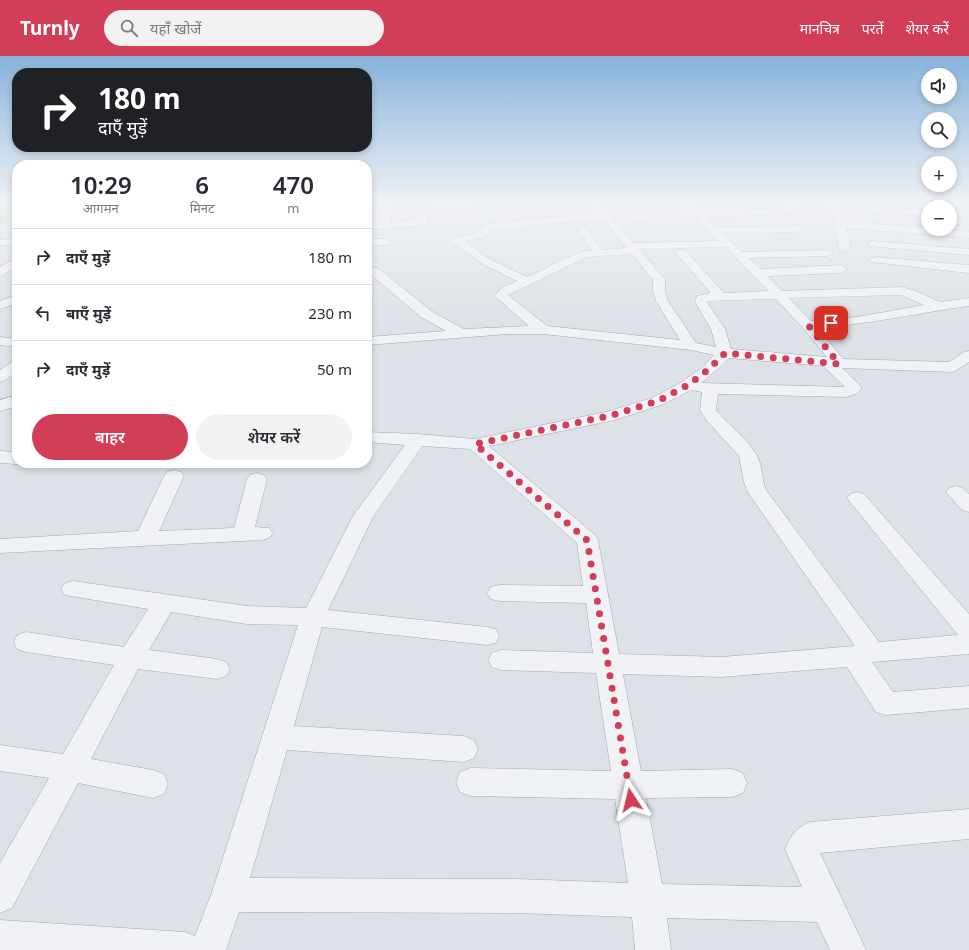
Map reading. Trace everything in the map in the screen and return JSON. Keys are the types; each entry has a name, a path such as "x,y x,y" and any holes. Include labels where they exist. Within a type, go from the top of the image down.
{"street":[{"path":"463,245 485,261 528,282"},
{"path":"593,245 599,253"},
{"path":"630,245 659,280 659,291 662,301 691,346"},
{"path":"543,330 501,296 505,291 564,265 576,257 586,254 689,245"},
{"path":"688,385 710,389 846,392 852,390 854,387 834,363 808,325 778,296 758,272 728,245"},
{"path":"844,245 845,249"},
{"path":"969,252 873,248 969,269"},
{"path":"681,252 720,296"},
{"path":"739,255 827,253"},
{"path":"372,262 377,262 383,270"},
{"path":"0,272 12,264"},
{"path":"758,272 841,270"},
{"path":"372,271 374,271 426,314 462,334"},
{"path":"725,353 718,329 701,302 702,299 706,297 778,296 901,291 912,294 938,306"},
{"path":"808,325 857,321 938,306 969,302"},
{"path":"372,341 508,330 543,330 691,346 725,353 834,363 952,367 969,355"},
{"path":"0,341 12,342"},
{"path":"372,437 418,439 475,444 609,416 658,401 688,385 709,369 725,353"},
{"path":"710,389 708,410 712,417 748,455 751,463 752,483 864,654 886,704 969,697"},
{"path":"0,406 12,402"},
{"path":"208,950 228,895 313,617 363,516 418,439"},
{"path":"475,444 587,540 648,901 652,950"},
{"path":"0,457 12,458"},
{"path":"145,538 174,476"},
{"path":"0,546 252,533 257,479"},
{"path":"857,498 969,631"},
{"path":"73,589 247,615 313,617 487,636"},
{"path":"499,593 597,595"},
{"path":"0,896 131,658 164,603"},
{"path":"26,642 217,669"},
{"path":"501,660 721,667 969,644"},
{"path":"276,737 464,749"},
{"path":"0,758 70,768 153,784"},
{"path":"471,782 628,786 732,783"},
{"path":"848,950 801,849 810,838 969,824"},
{"path":"228,895 517,896 827,905"},
{"path":"0,938 185,950"}],"route":[{"path":"631,800 587,540 475,444 609,416 658,401 688,385 709,369 725,353 839,364 808,325 831,323"}]}
